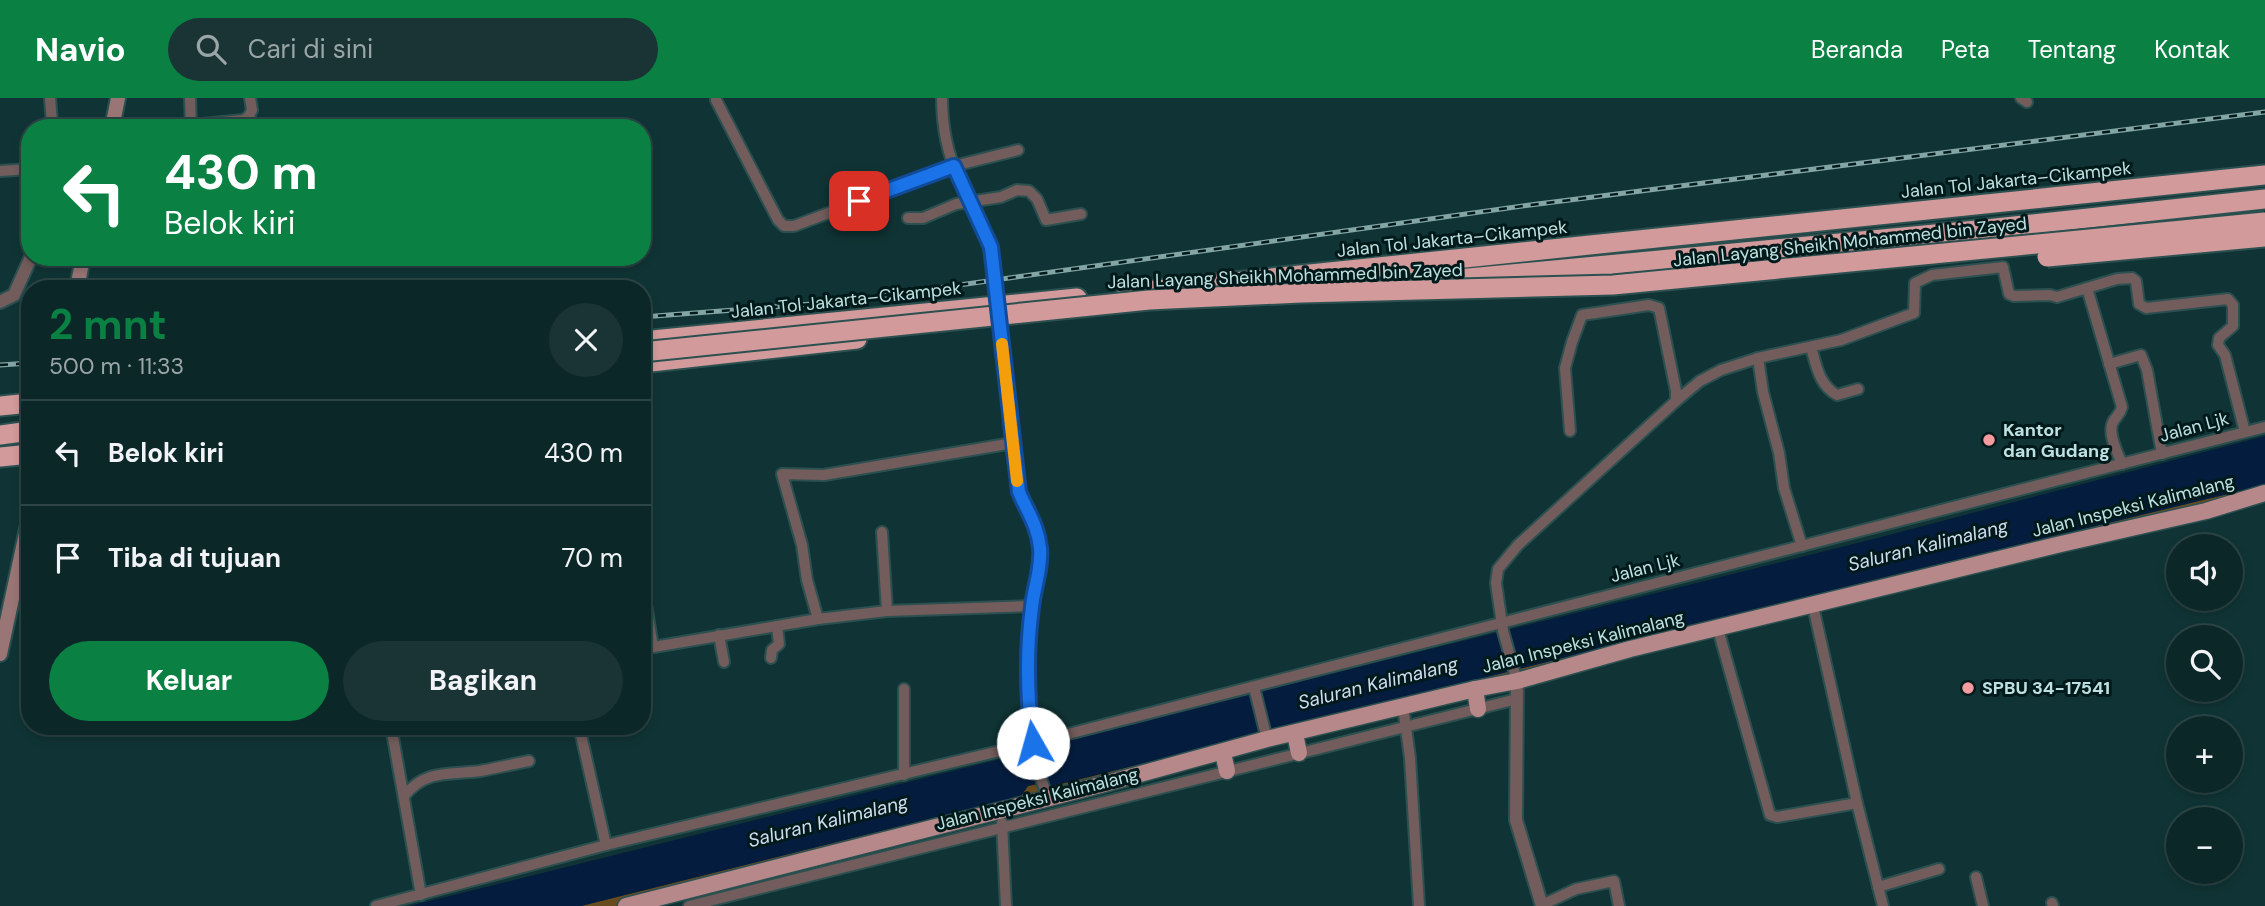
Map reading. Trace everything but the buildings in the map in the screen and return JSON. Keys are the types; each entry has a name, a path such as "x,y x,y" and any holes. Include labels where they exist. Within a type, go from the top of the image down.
{"highway":[{"name":"Jalan Tol Jakarta–Cikampek","path":"651,340 2265,175"},
{"path":"651,362 1089,314 1950,233 2265,200"},
{"name":"Jalan Layang Sheikh Mohammed bin Zayed","path":"651,351 1149,300 1613,285 2265,222"},
{"name":"Jalan Layang Sheikh Mohammed bin Zayed","path":"651,362 1069,319 1302,306 1611,297 2265,237"},
{"path":"0,406 21,404"},
{"path":"0,419 21,417"},
{"path":"0,429 21,429"},
{"path":"0,435 21,431"},
{"path":"0,457 21,455"}],"main road":[{"path":"113,119 118,98"},
{"name":"Jalan Inspeksi Kalimalang","path":"626,906 666,901 1002,810 1045,791 1104,784 1223,753 1266,737 1295,734 1516,676 1813,606 2012,555 2206,511 2265,494"},
{"path":"0,654 21,557"},
{"path":"1475,688 1478,709"},
{"path":"1295,734 1299,753"},
{"path":"1223,753 1227,771"},
{"path":"1104,784 1108,801"}],"street":[{"path":"50,98 52,119"},
{"path":"190,98 192,119"},
{"path":"245,119 251,110 250,98"},
{"path":"942,98 945,141 991,247 1019,492 1032,516 1040,548 1041,562 1032,606 1028,679 1033,748 1045,791"},
{"path":"716,100 778,220 784,226 794,226 954,166 1018,150"},
{"path":"0,171 21,170"},
{"path":"908,218 923,218 956,204 1001,197 1017,190 1030,191 1046,220 1080,215"},
{"path":"1619,906 1614,881 1576,889 1542,906 1516,820 1516,676 1502,627 1496,583 1497,569 1700,381 1721,370 1758,358 1841,340 1914,313 1915,283 1932,275 2003,267 2009,294 2057,297 2117,279 2132,278 2136,281 2139,304 2146,308 2228,299 2232,305 2233,326 2219,338 2218,345 2225,355 2245,432"},
{"path":"2,299 14,295 21,281"},
{"path":"2087,288 2122,407 2111,428 2122,464"},
{"path":"1570,431 1565,368 1582,315 1649,305 1659,308 1676,401"},
{"path":"1811,347 1818,373 1832,392 1836,395 1858,389"},
{"path":"2109,364 2141,355 2147,370 2162,454"},
{"path":"1758,358 1784,488 1802,546"},
{"name":"Jalan Ljk","path":"376,906 606,845 904,775 1033,748 2265,427"},
{"path":"818,619 807,580 802,545 782,474 824,475 1013,443"},
{"path":"881,533 887,611"},
{"path":"651,647 818,619 887,611 1032,606"},
{"path":"1813,606 1883,906"},
{"path":"771,658 772,650 779,645 777,626"},
{"path":"1718,629 1770,815 1777,817 1857,803"},
{"path":"719,635 724,662"},
{"path":"904,689 904,775"},
{"path":"1255,689 1266,737"},
{"name":"Jalan Inspeksi Kalimalang","path":"689,906 1517,699"},
{"path":"1403,706 1410,758 1419,906"},
{"path":"393,735 421,895"},
{"path":"581,735 606,845"},
{"path":"404,796 414,784 436,775 480,771 529,761"},
{"path":"1002,810 1006,906"},
{"path":"1878,887 1940,869"},
{"path":"1976,877 1983,906"}],"shaded area":[{"path":"2265,485 2265,493 626,906 581,906 1021,796 1028,786 1042,783 1049,787 1829,591"}],"water":[{"name":"Saluran Kalimalang","path":"2265,436 2265,485 1893,575 1049,787 1042,783 1028,786 1021,796 581,906 409,906 1013,756 1020,760 1038,755 1041,746 1881,537"}],"railway":[{"path":"651,316 838,302 1530,205 2265,112"},
{"path":"0,365 21,364"}],"slow traffic":[{"path":"1002,344 1017,481"}],"place":[{"name":"Kantor dan Gudang","path":"1989,440"},
{"name":"SPBU 34-17541","path":"1968,688"}],"route":[{"path":"859,201 954,166 991,247 1019,492 1032,516 1040,548 1041,562 1032,606 1028,655 1029,710 1033,743"}]}
